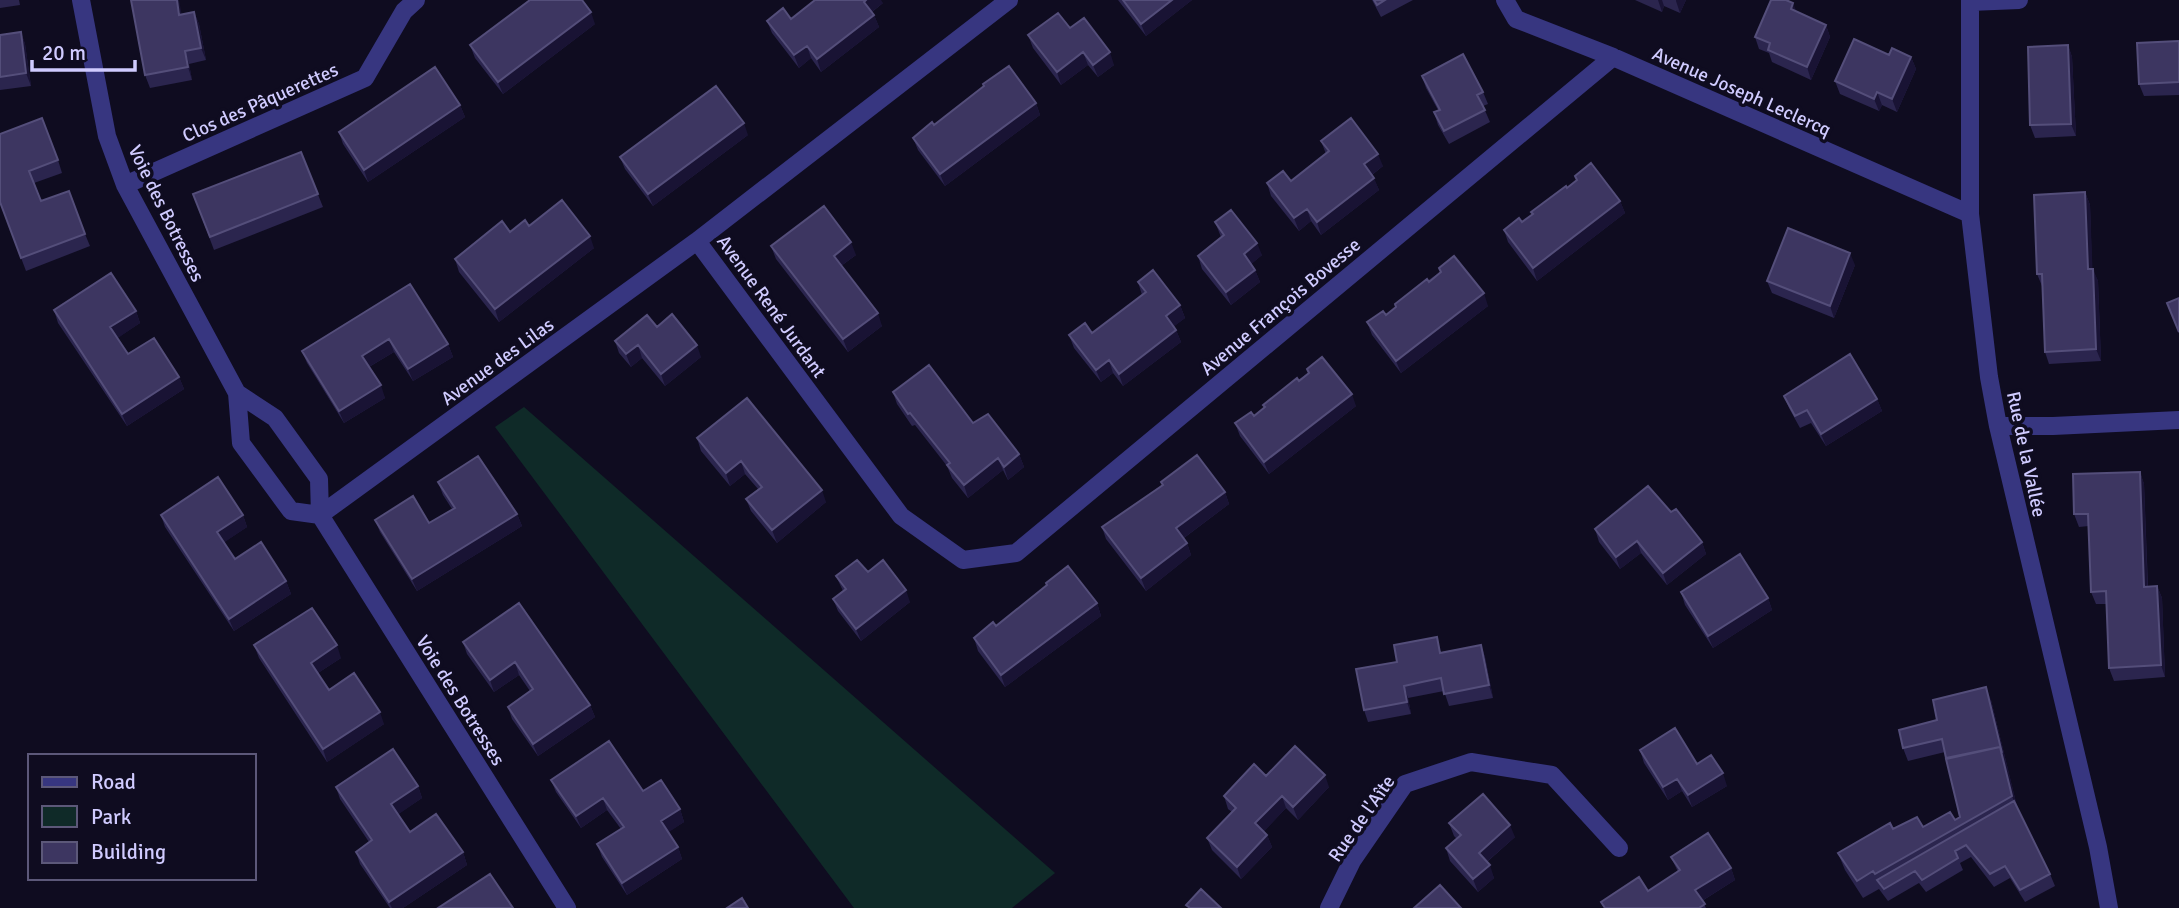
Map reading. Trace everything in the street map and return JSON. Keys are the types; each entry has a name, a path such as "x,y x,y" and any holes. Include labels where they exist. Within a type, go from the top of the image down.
{"street":[{"name":"Voie des Botresses","path":"81,0 107,136 125,184 237,393 241,443 291,511 320,515"},
{"name":"Clos des Pâquerettes","path":"125,184 365,78 404,11 416,0"},
{"name":"Avenue René Jurdant","path":"963,560 901,516 697,241 1009,0"},
{"name":"Avenue Joseph Leclercq","path":"1505,0 1516,19 1613,57 1970,214"},
{"path":"1970,1 2019,0"},
{"name":"Rue de la Vallée","path":"1970,1 1970,214 1989,377 1998,426 2098,847 2109,908"},
{"name":"Avenue François Bovesse","path":"963,560 1016,554 1613,57"},
{"name":"Avenue des Lilas","path":"320,515 697,241"},
{"name":"Voie des Botresses","path":"237,393 275,418 319,479 320,515 567,908"},
{"path":"1998,426 2179,420"},
{"name":"Rue de l'Aîte","path":"1329,908 1352,861 1405,784 1471,762 1552,775 1619,848"}],"green space":[{"path":"524,407 1055,873 1012,908 854,908 495,427"}],"building":[{"path":"131,0 177,0 179,15 194,12 201,48 185,51 188,67 145,75"},
{"path":"530,0 582,0 591,12 498,82 470,45"},
{"path":"815,0 866,0 864,2 874,15 817,59 807,46 794,55 767,21 783,8 791,19"},
{"path":"1123,0 1172,0 1141,24"},
{"path":"1771,0 1793,3 1791,9 1826,25 1807,67 1768,50 1770,43 1755,37"},
{"path":"1058,13 1070,28 1084,18 1110,52 1093,65 1083,52 1057,72 1028,35"},
{"path":"21,32 26,73 0,77 0,35"},
{"path":"1854,39 1889,55 1892,48 1911,57 1892,99 1877,92 1874,99 1835,81"},
{"path":"2179,41 2179,82 2139,84 2137,43"},
{"path":"2068,45 2071,124 2030,125 2028,47"},
{"path":"1463,54 1483,92 1477,95 1485,110 1444,131 1434,112 1440,110 1422,76"},
{"path":"1009,66 1036,103 940,174 913,138 932,122 934,125"},
{"path":"435,67 460,105 364,170 339,132"},
{"path":"716,86 744,123 648,194 620,157"},
{"path":"42,118 58,160 29,171 41,201 69,191 85,234 21,258 0,202 0,134"},
{"path":"1351,118 1378,154 1364,164 1374,178 1317,222 1307,209 1294,218 1267,183 1283,171 1291,181 1329,151 1321,141"},
{"path":"301,152 318,194 210,237 193,194"},
{"path":"1591,163 1620,201 1533,268 1504,230 1519,218 1522,222 1533,214 1531,212 1566,186 1567,188 1577,180 1575,176"},
{"path":"2085,192 2088,269 2093,269 2096,349 2045,352 2042,274 2037,274 2034,195"},
{"path":"562,200 590,236 495,309 455,259 502,221 510,232 525,220 529,226"},
{"path":"824,206 851,242 834,256 878,313 843,339 771,246"},
{"path":"1231,210 1257,243 1244,254 1255,270 1226,292 1198,256 1224,235 1215,222"},
{"path":"1788,228 1850,253 1830,306 1767,281"},
{"path":"1454,256 1484,293 1396,361 1367,322 1383,311 1386,315 1396,307 1395,304 1427,279 1429,282 1441,272 1439,268"},
{"path":"1153,270 1180,305 1166,316 1176,330 1119,374 1109,360 1096,370 1069,335 1085,323 1092,333 1146,292 1138,282"},
{"path":"111,273 136,311 110,327 128,354 154,338 179,377 122,414 54,310"},
{"path":"410,284 448,344 408,369 389,339 362,356 381,385 339,411 302,351"},
{"path":"2179,298 2179,332 2167,303"},
{"path":"672,314 697,345 661,374 638,345 626,354 615,341 647,315 657,327"},
{"path":"1850,354 1877,399 1821,434 1807,410 1795,416 1784,396"},
{"path":"1322,357 1352,394 1264,462 1235,423 1251,412 1254,416 1265,407 1263,405 1297,378 1299,381 1309,373 1307,369"},
{"path":"929,365 973,423 988,414 1019,454 1004,467 998,458 964,485 947,465 950,463 910,413 908,414 893,392"},
{"path":"747,398 822,490 772,530 746,499 762,487 741,461 726,473 697,438"},
{"path":"1197,455 1225,492 1176,528 1187,543 1141,578 1102,527 1163,485 1161,482"},
{"path":"478,456 517,514 412,579 375,520 413,496 429,523 455,508 438,482"},
{"path":"2140,472 2144,587 2157,586 2161,665 2109,668 2106,591 2091,592 2088,514 2074,514 2073,474"},
{"path":"218,477 243,515 217,532 235,559 261,542 286,581 229,619 161,515"},
{"path":"1648,486 1671,512 1676,509 1702,542 1663,573 1637,541 1616,557 1595,529"},
{"path":"1740,554 1768,598 1708,636 1681,592"},
{"path":"857,560 868,572 883,560 906,590 856,629 833,599 846,589 836,576"},
{"path":"1068,566 1097,603 1001,675 974,638 993,622 996,626"},
{"path":"519,603 590,705 533,744 508,707 533,689 515,662 490,680 463,642"},
{"path":"312,608 337,645 311,663 329,690 354,673 380,712 323,749 254,645"},
{"path":"1437,637 1440,653 1481,645 1489,685 1444,694 1441,678 1404,686 1407,702 1364,710 1356,669 1397,662 1394,645"},
{"path":"1986,687 2002,753 2000,747 1946,758 1942,739 1903,748 1899,730 1937,720 1933,700"},
{"path":"1675,728 1697,764 1711,755 1723,773 1688,795 1677,779 1663,787 1640,750"},
{"path":"609,741 643,791 661,780 680,809 661,821 678,847 622,883 597,844 624,827 603,798 576,816 551,780"},
{"path":"1295,746 1325,775 1293,807 1282,796 1255,823 1267,835 1237,867 1207,838 1236,808 1224,796 1254,764 1266,776"},
{"path":"2000,747 2012,796 1875,874 1873,871 1857,881 1838,853 1890,823 1893,829 1917,817 1923,827 1950,812 1955,820 1960,817 1946,759"},
{"path":"393,749 418,786 391,804 410,832 436,814 463,852 389,902 356,852 372,840 336,787"},
{"path":"1483,794 1510,825 1479,853 1490,865 1473,879 1446,848 1461,835 1449,823"},
{"path":"2014,801 2050,874 2020,890 2005,866 1990,874 1966,845 1955,851 1958,858 1922,880 1915,871 1884,889 1877,880"},
{"path":"1708,833 1731,868 1695,890 1705,904 1699,908 1605,908 1601,902 1639,877 1648,891 1680,870 1671,857"},
{"path":"490,874 513,908 438,908"},
{"path":"1440,885 1461,908 1414,908"},
{"path":"1201,889 1221,908 1190,908 1186,905"},
{"path":"742,898 748,908 727,908"}]}
